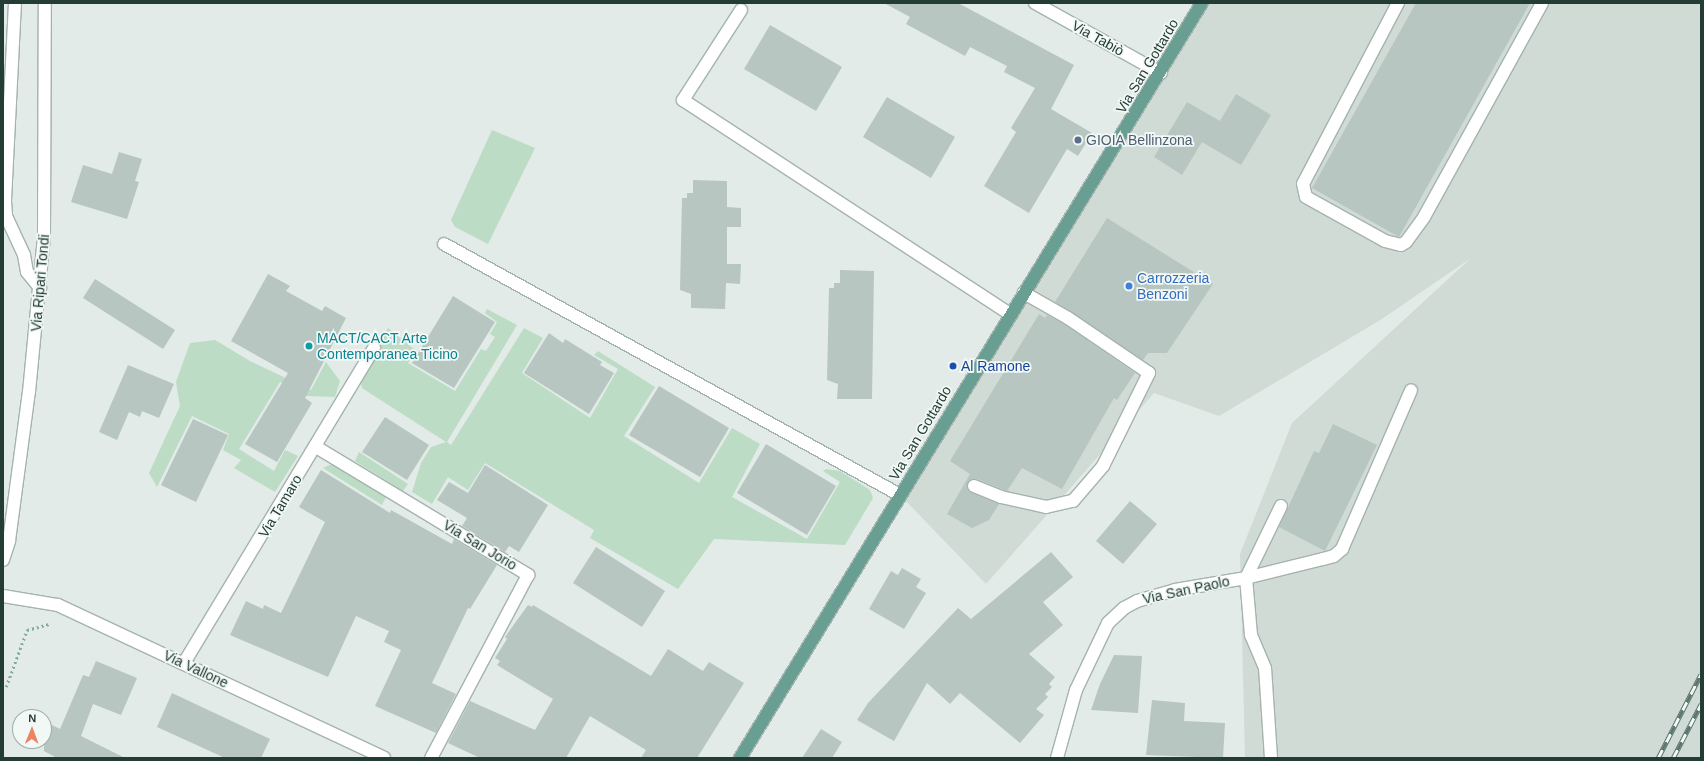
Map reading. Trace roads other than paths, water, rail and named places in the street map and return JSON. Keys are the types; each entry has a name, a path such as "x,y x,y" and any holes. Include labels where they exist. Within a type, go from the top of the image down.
{"main road":[{"name":"Via San Gottardo","path":"740,758 900,494 1161,73 1202,3"}],"street":[{"path":"15,3 4,200 6,216 24,255 27,272 40,288"},
{"name":"Via Ripari Tondi","path":"3,560 11,526 40,288 44,236 45,3"},
{"name":"Via Tabiò","path":"1035,3 1161,73"},
{"path":"1398,3 1303,184 1306,197 1385,241 1401,245 1406,242 1424,217 1542,3"},
{"path":"741,10 683,100 1011,315"},
{"path":"444,244 900,494"},
{"path":"974,486 1001,498 1046,507 1073,501 1103,466 1150,373 1068,318 1024,293"},
{"name":"Via Tamaro","path":"184,663 316,447 374,348"},
{"name":"Via San Paolo","path":"1057,758 1076,690 1101,636 1115,615 1137,601 1152,596 1272,572 1334,556 1342,549 1411,390"},
{"name":"Via San Jorio","path":"316,447 528,574 431,758"},
{"path":"1270,758 1265,668 1251,635 1246,578 1281,506"},
{"name":"Via Vallone","path":"3,596 58,605 384,758"}],"railway":[{"path":"1658,758 1701,674"},
{"path":"1673,758 1701,704"}],"place":[{"name":"GIOIA Bellinzona","path":"1078,140"},
{"name":"Carrozzeria Benzoni","path":"1129,286"},
{"name":"MACT/CACT Arte Contemporanea Ticino","path":"309,346"},
{"name":"Al Ramone","path":"953,366"}]}
